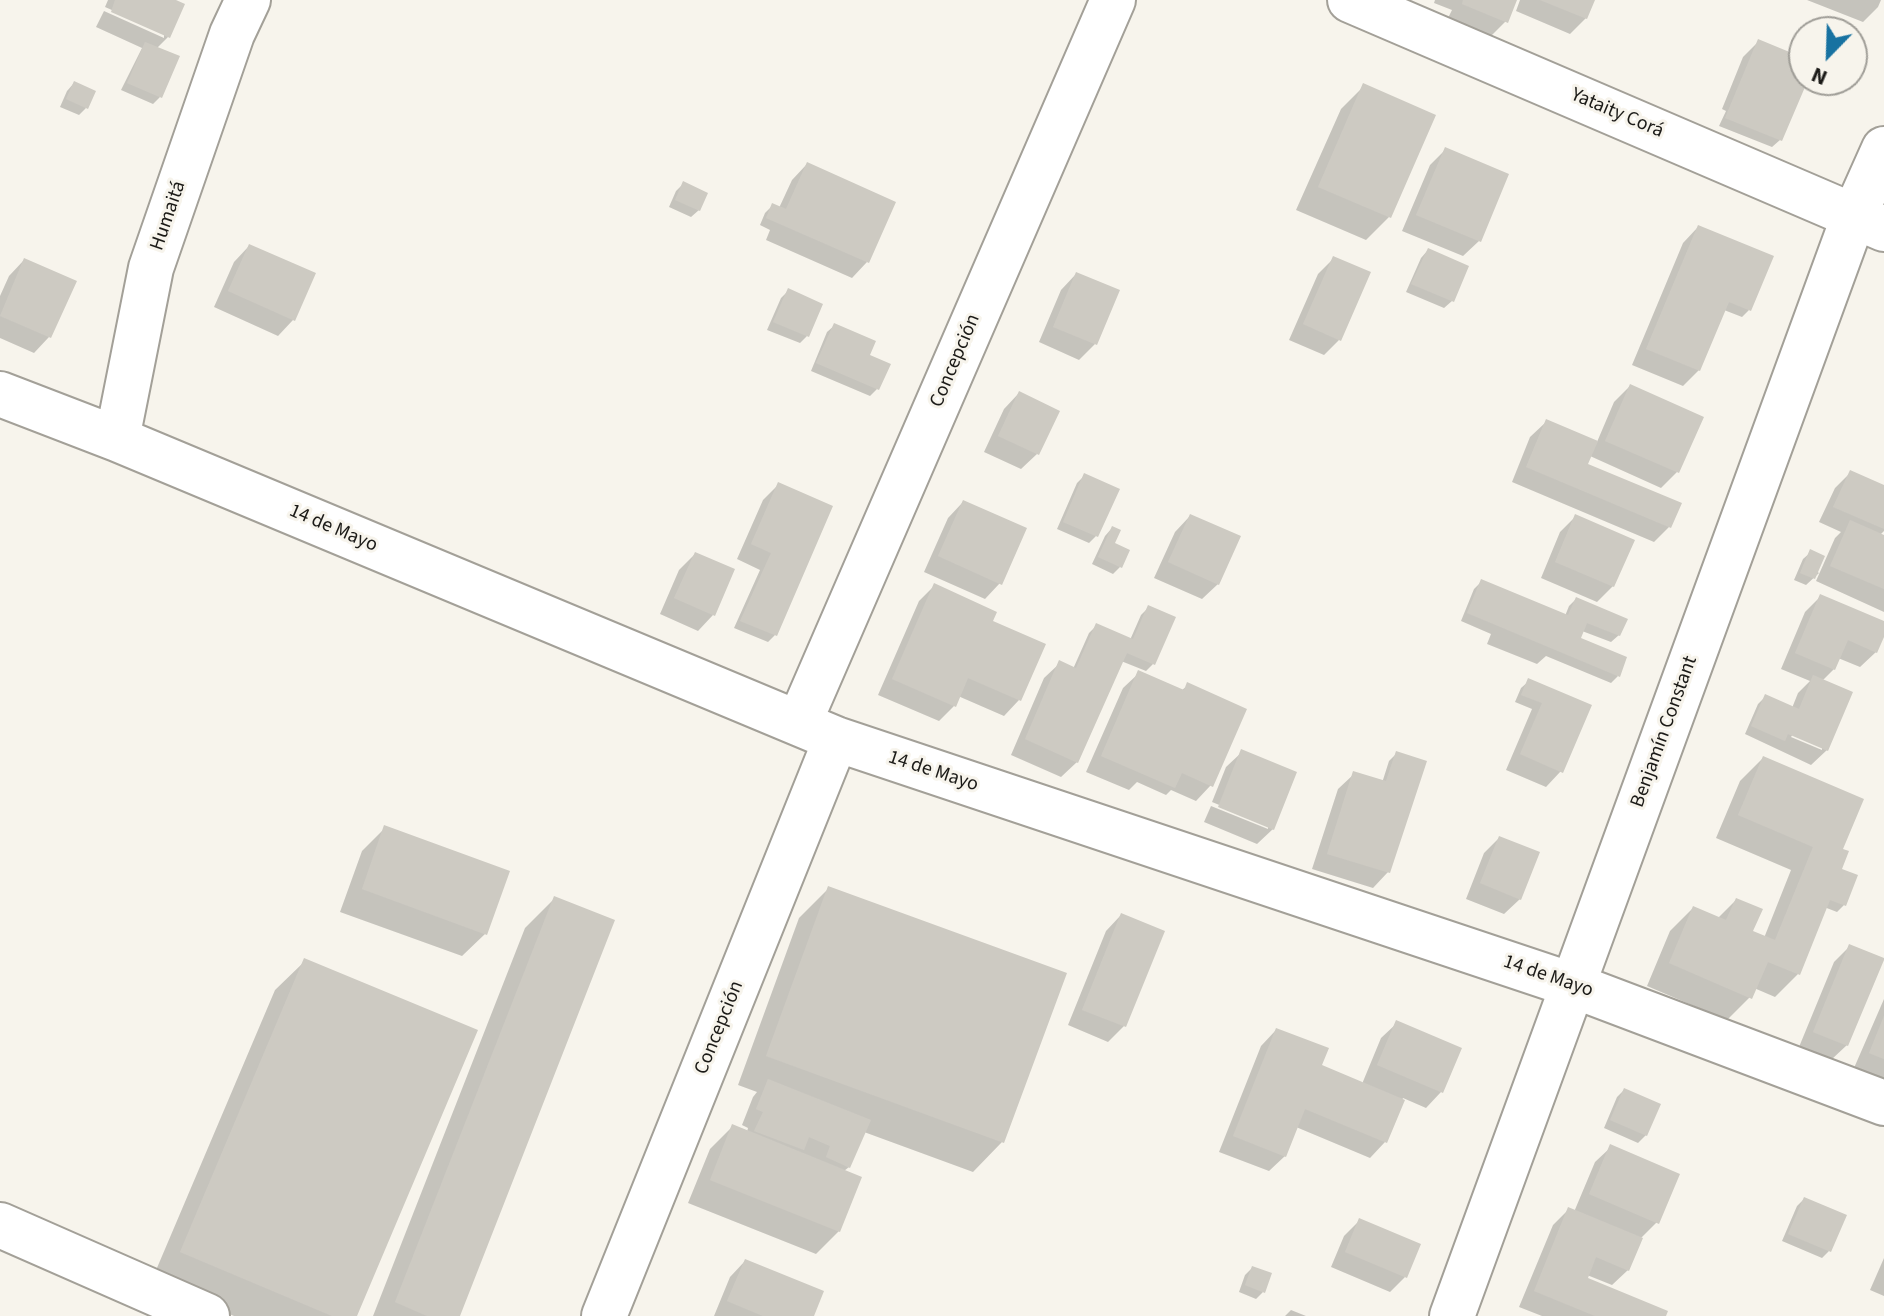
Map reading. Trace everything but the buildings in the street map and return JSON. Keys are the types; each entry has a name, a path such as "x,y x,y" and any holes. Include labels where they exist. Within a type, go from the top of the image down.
{"street":[{"name":"Humaitá","path":"117,439 151,268 232,34 248,0"},
{"name":"Concepción","path":"604,1316 817,731 1113,0"},
{"name":"Yataity Corá","path":"1350,0 1869,222"},
{"name":"Benjamín Constant","path":"1452,1316 1572,985 1869,222 1884,149"},
{"name":"14 de Mayo","path":"0,394 117,439 817,731 1572,985 1884,1103"},
{"path":"0,1225 207,1316"}]}
